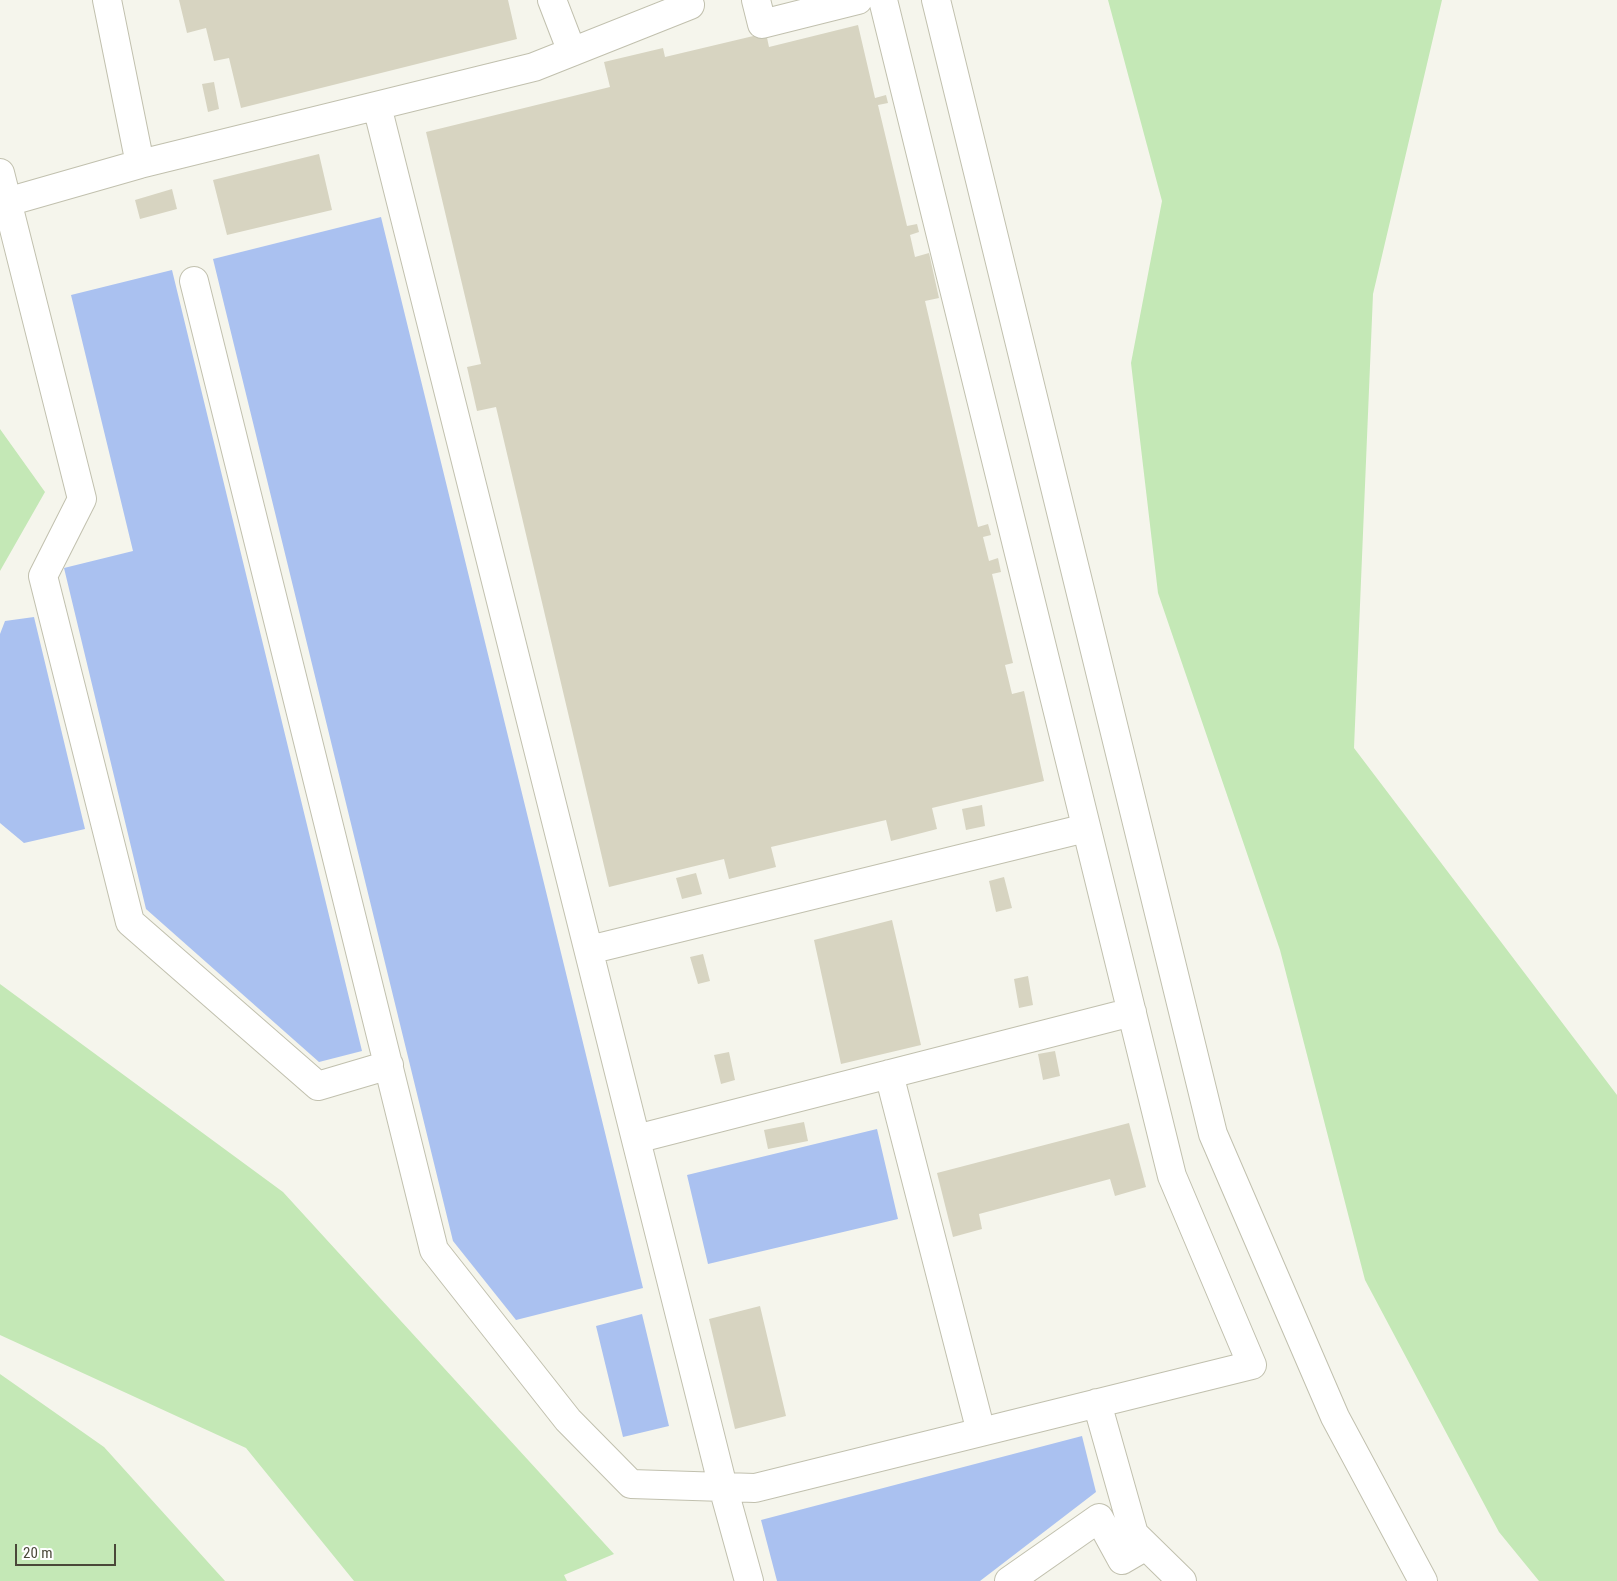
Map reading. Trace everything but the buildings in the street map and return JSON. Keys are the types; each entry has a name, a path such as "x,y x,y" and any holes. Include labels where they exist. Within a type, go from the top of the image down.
{"street":[{"path":"107,0 140,164"},
{"path":"552,0 572,52"},
{"path":"756,0 762,24 858,0"},
{"path":"194,280 434,1250 568,1420 631,1484 755,1488 1252,1365 1172,1176 883,0"},
{"path":"936,0 1213,1134 1335,1417 1423,1581"},
{"path":"7,202 140,164 534,67 695,2"},
{"path":"377,106 723,1486 749,1581"},
{"path":"0,173 82,499 43,576 130,922 318,1086 389,1065"},
{"path":"589,950 1086,828"},
{"path":"636,1139 1132,1012"},
{"path":"889,1074 981,1432"},
{"path":"1097,1403 1134,1534 1182,1581"},
{"path":"1009,1581 1099,1518 1122,1560 1146,1546"}],"green space":[{"path":"1108,0 1442,0 1373,294 1354,748 1617,1095 1617,1581 1539,1581 1499,1532 1365,1280 1280,950 1158,593 1131,363 1162,201"},
{"path":"0,429 45,492 0,571"},
{"path":"0,984 283,1192 614,1554 564,1575 567,1581 354,1581 246,1448 0,1335"},
{"path":"0,1374 104,1447 225,1581 0,1581"}],"water":[{"path":"381,217 643,1288 516,1320 453,1241 213,259"},
{"path":"172,270 362,1051 319,1062 146,909 64,568 133,551 71,295"},
{"path":"34,617 85,829 24,843 0,823 0,634 5,621"},
{"path":"877,1129 898,1219 708,1264 687,1175"},
{"path":"642,1314 669,1426 623,1437 596,1326"},
{"path":"1082,1436 1096,1492 980,1581 777,1581 761,1520"}]}
